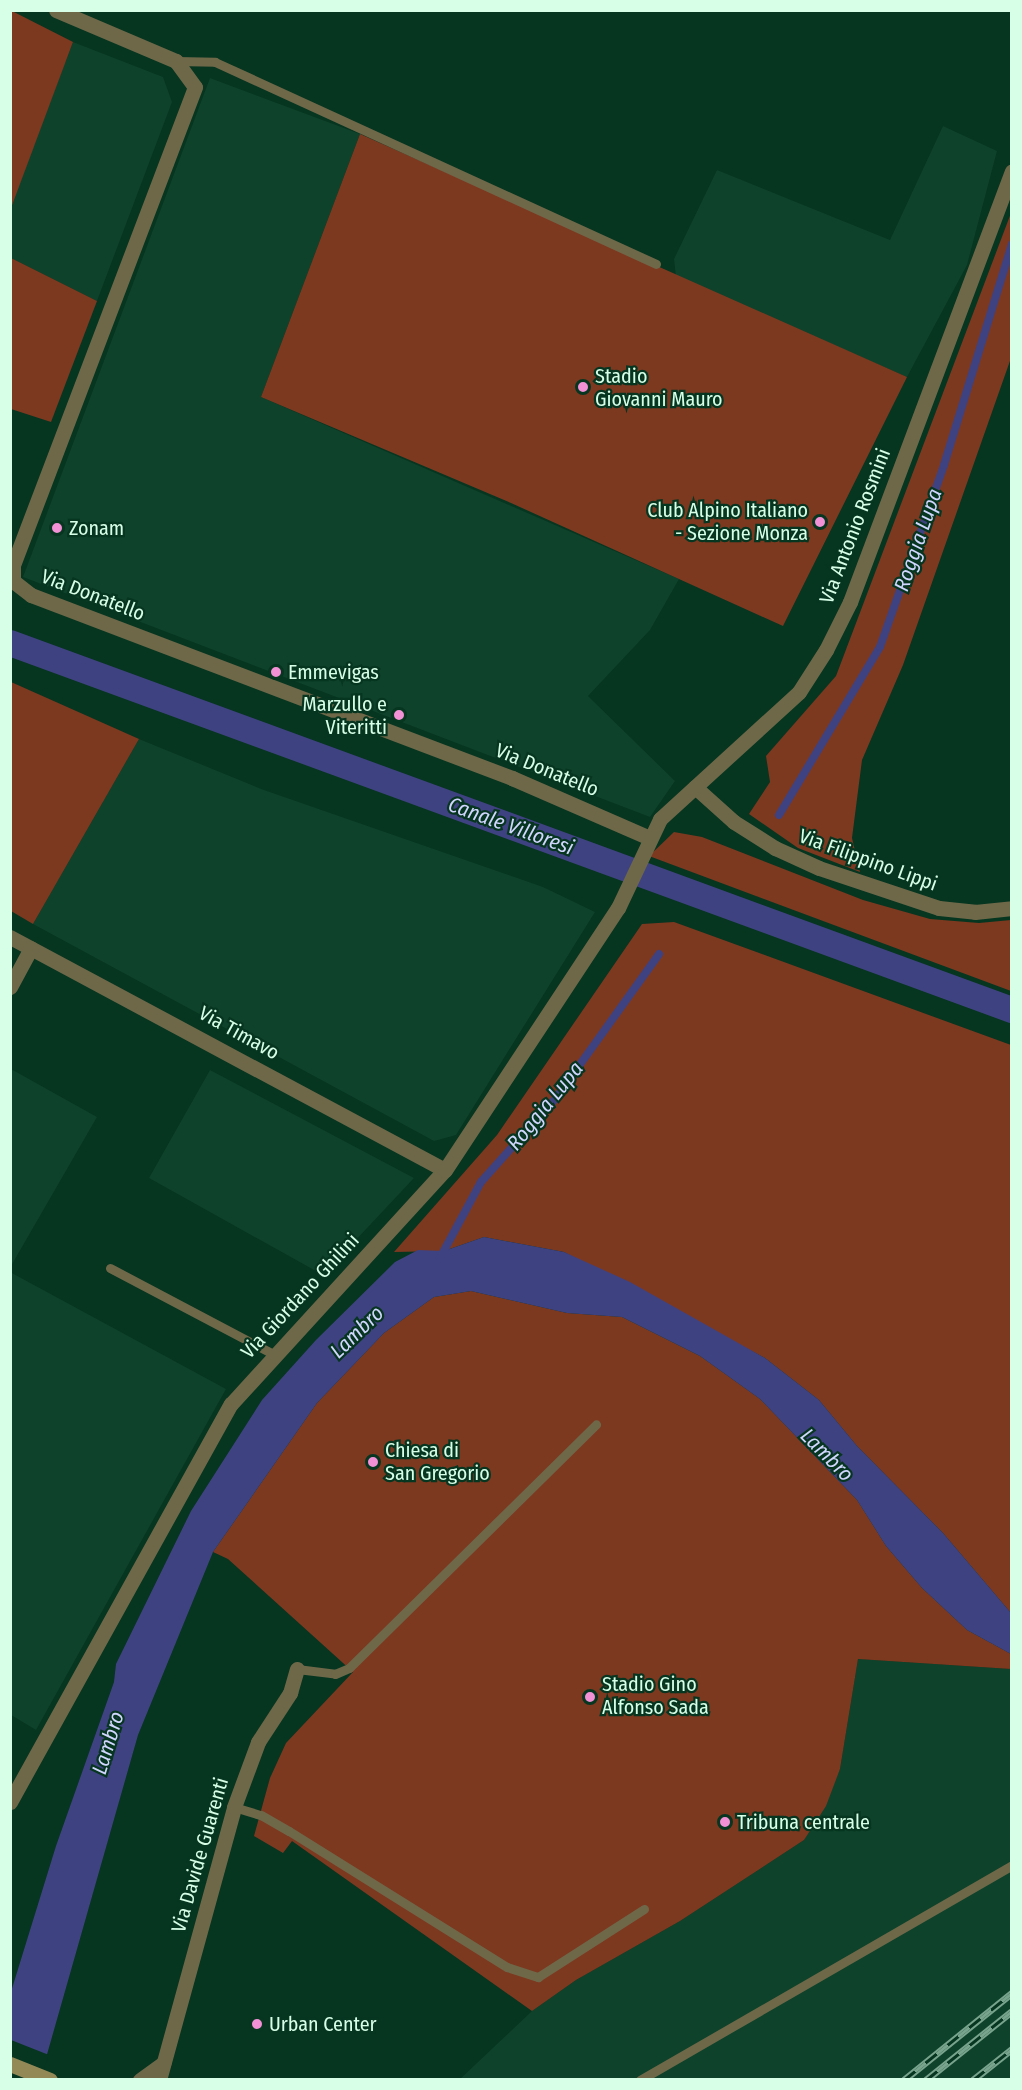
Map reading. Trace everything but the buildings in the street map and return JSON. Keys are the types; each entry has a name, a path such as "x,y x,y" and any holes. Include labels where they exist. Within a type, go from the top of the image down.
{"street":[{"path":"56,10 176,61"},
{"name":"Via Donatello","path":"176,61 195,87 187,114 13,565 13,581 31,595 468,761 648,837"},
{"name":"Via Antonio Rosmini","path":"648,837 660,819 799,692 826,650 850,602 1011,172"},
{"name":"Via Filippino Lippi","path":"695,787 734,822 775,848 819,868 939,908 975,912 1011,908"},
{"name":"Via Giordano Ghilini","path":"10,1802 231,1404 273,1354 446,1170 625,894 648,837"},
{"name":"Via Timavo","path":"10,937 446,1170"},
{"path":"10,987 31,948"},
{"name":"Via Davide Guarenti","path":"159,2079 234,1807 258,1742 290,1693 297,1669"},
{"path":"140,2079 163,2063"},
{"path":"10,2064 46,2077"}],"lane":[{"path":"176,61 215,62 656,264"},
{"path":"110,1268 273,1354"},
{"path":"297,1669 335,1674 349,1668 596,1424"},
{"path":"234,1807 261,1815 289,1830 507,1967 538,1977 644,1909"},
{"path":"640,2079 1011,1866"}],"shaded area":[{"path":"10,11 73,42 11,208"},
{"path":"73,42 163,77 172,102 97,301 11,258 10,208"},
{"path":"210,78 360,134 261,397 679,579 650,630 588,696 675,781 650,817 23,577"},
{"path":"943,126 997,151 967,265 907,377 676,277 674,259 717,170 890,240"},
{"name":"Stadio Giovanni Mauro","path":"360,134 907,377 783,626 511,503 261,397"},
{"path":"1011,213 1011,358 903,665 862,760 852,838 860,872 798,848 749,814 770,782 766,756 836,676"},
{"path":"11,258 97,301 51,422 11,409"},
{"path":"11,682 139,739 33,924 11,911"},
{"path":"139,739 264,790 543,887 595,912 456,1135 434,1141 33,924"},
{"path":"674,832 702,837 863,900 930,919 979,923 1011,920 1011,991 649,856"},
{"path":"674,922 1011,1045 1011,1613 943,1533 857,1446 819,1400 765,1358 564,1252 484,1237 444,1251 394,1252 497,1135 642,924"},
{"path":"11,1069 97,1117 11,1266"},
{"path":"210,1070 414,1178 323,1275 149,1178"},
{"path":"10,1272 226,1389 36,1730 11,1715"},
{"name":"Stadio Gino Alfonso Sada","path":"471,1291 567,1313 622,1317 700,1356 760,1399 857,1500 886,1546 922,1588 967,1630 1011,1654 1011,1669 858,1659 840,1769 826,1806 804,1840 680,1921 576,1980 532,2011 292,1841 283,1853 254,1836 270,1778 286,1743 353,1672 228,1559 213,1552 317,1403 384,1333 434,1297"},
{"path":"858,1659 1011,1669 1011,2079 459,2080 532,2011 576,1980 680,1921 804,1840 840,1769"}],"water":[{"name":"Lambro","path":"484,1237 564,1252 630,1282 765,1358 819,1400 857,1446 943,1533 1011,1613 1011,1654 967,1630 922,1588 886,1546 857,1500 760,1399 700,1356 622,1317 567,1313 471,1291 434,1297 384,1333 317,1403 213,1552 138,1735 40,2079 11,2079 10,1995 56,1846 114,1682 116,1664 191,1511 262,1400 316,1340 395,1262 418,1250 444,1251"}],"pier":[{"path":"11,2040 49,2055 40,2079 10,2079"}],"waterway":[{"name":"Roggia Lupa","path":"779,815 880,647 944,465 1012,244"},
{"name":"Canale Villoresi","path":"10,643 1012,1010"},
{"name":"Roggia Lupa","path":"440,1258 481,1182 556,1098 659,954"}],"railway":[{"path":"904,2080 1012,1993"},
{"path":"926,2080 1012,2011"},
{"path":"973,2080 1012,2049"}],"place":[{"name":"Stadio Giovanni Mauro","path":"583,387"},
{"name":"Club Alpino Italiano - Sezione Monza","path":"820,522"},
{"name":"Zonam","path":"57,528"},
{"name":"Emmevigas","path":"276,672"},
{"name":"Marzullo e Viteritti","path":"399,715"},
{"name":"Chiesa di San Gregorio","path":"373,1462"},
{"name":"Stadio Gino Alfonso Sada","path":"590,1697"},
{"name":"Tribuna centrale","path":"725,1822"},
{"name":"Urban Center","path":"257,2024"}]}
